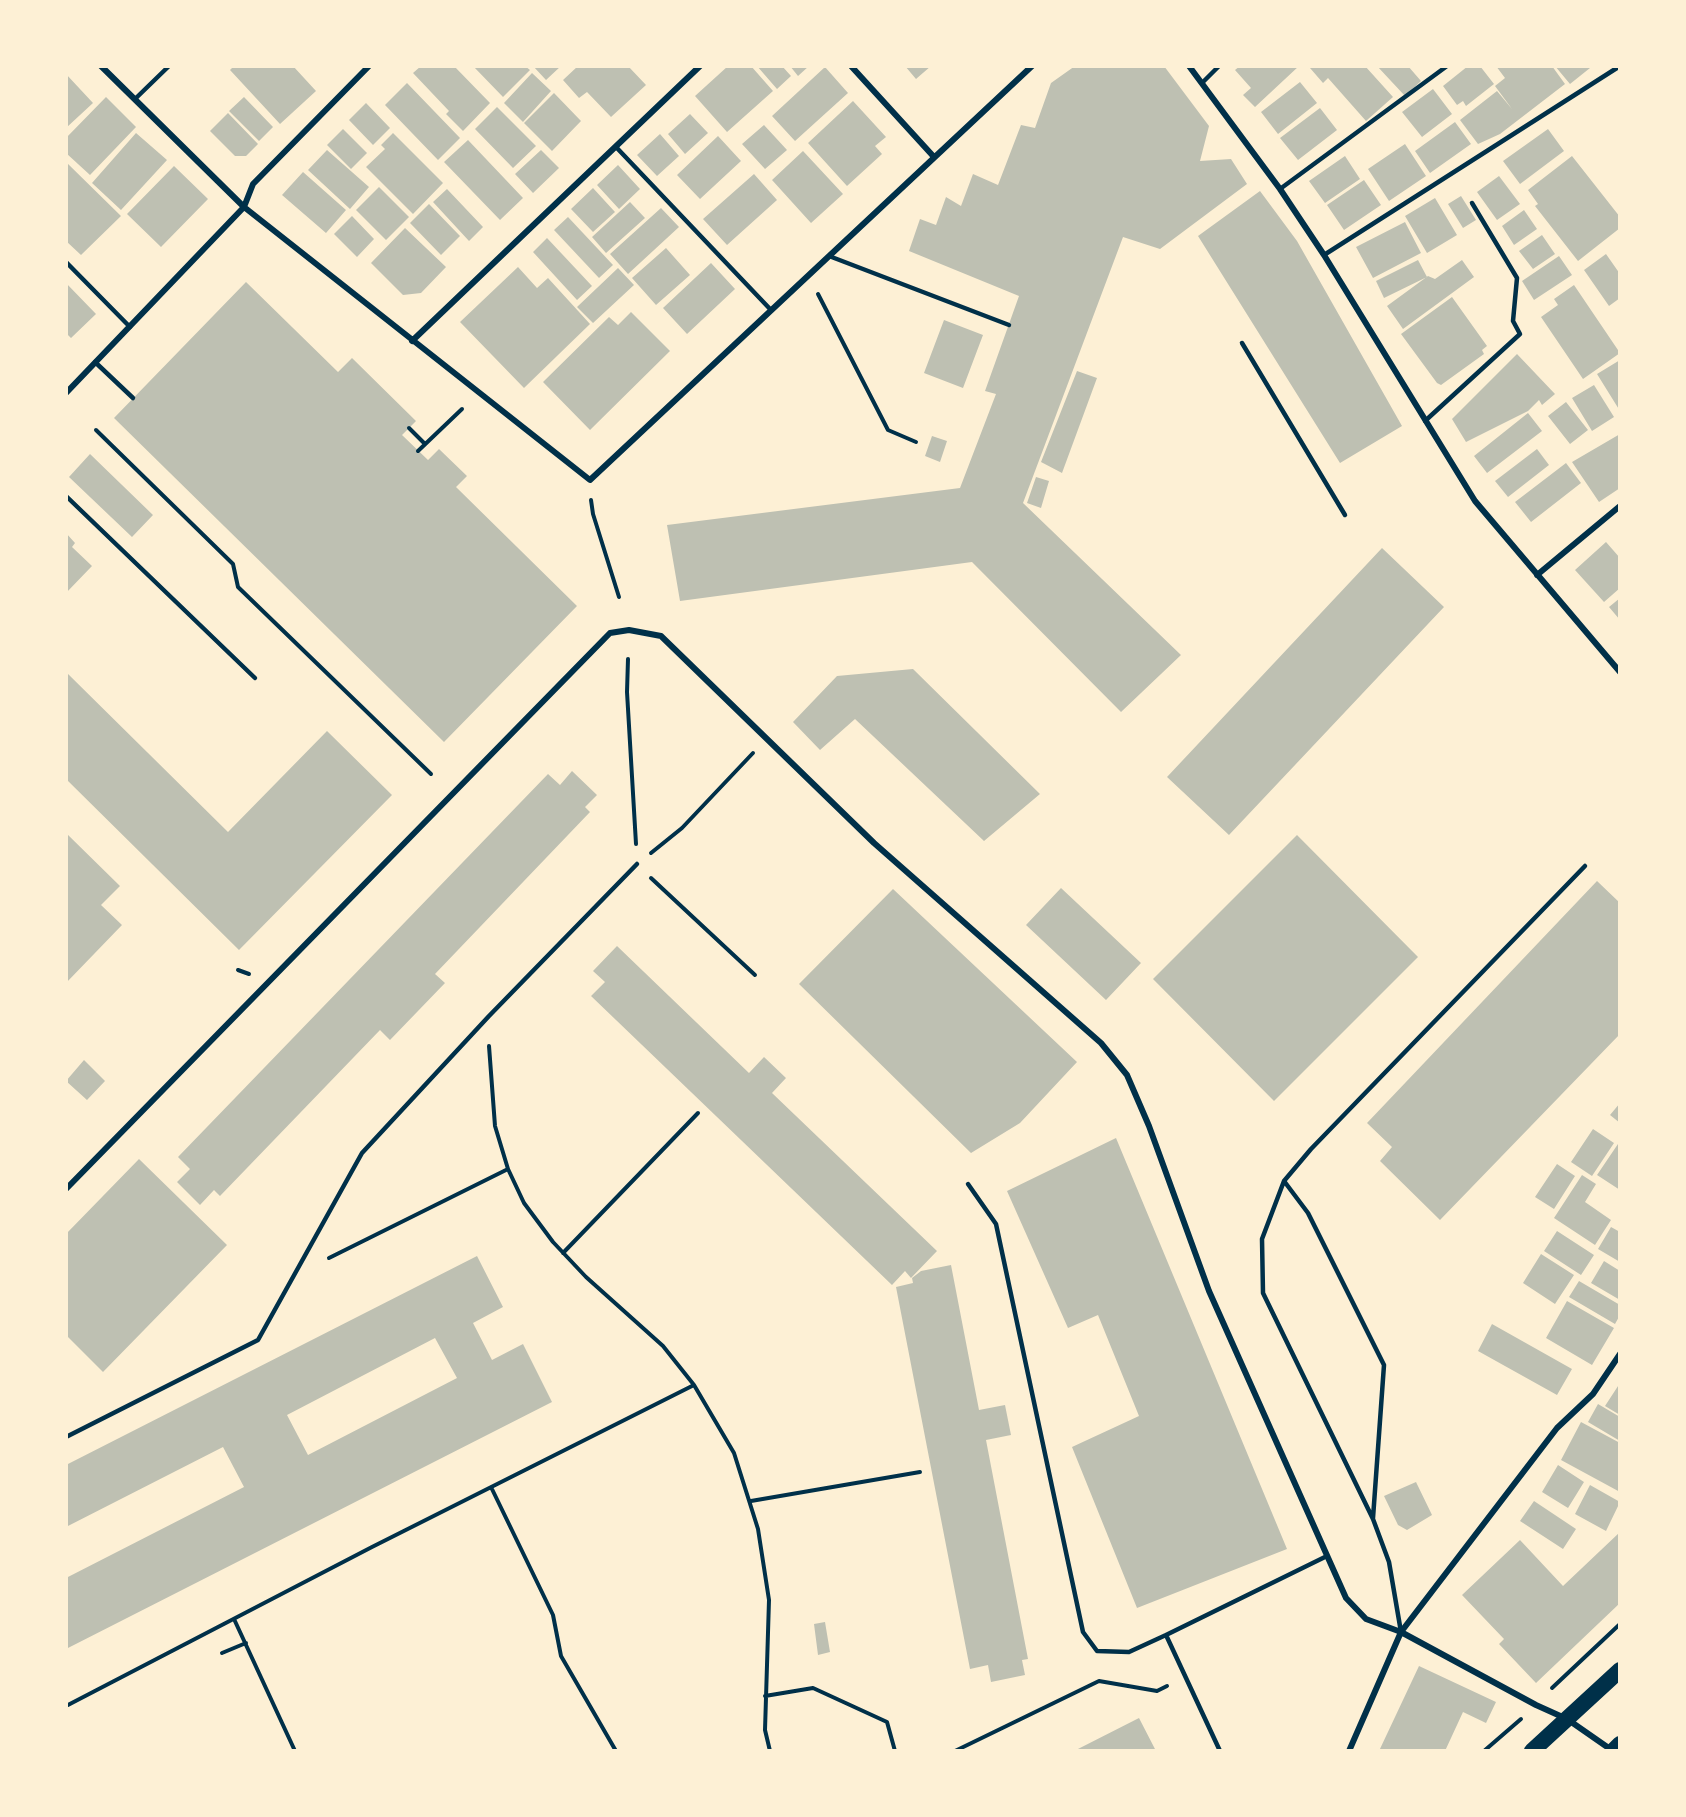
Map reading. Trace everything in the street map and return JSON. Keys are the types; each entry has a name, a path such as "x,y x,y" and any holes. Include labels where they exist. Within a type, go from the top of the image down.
{"highway":[{"path":"1532,1751 1620,1670"},
{"path":"1613,1751 1620,1744"}],"street":[{"path":"101,66 244,207 590,480 1032,66"},
{"path":"66,393 244,207 253,184 369,66"},
{"path":"412,341 700,66"},
{"path":"851,66 934,157"},
{"path":"1189,66 1280,189 1324,255 1475,501 1620,672"},
{"path":"1537,574 1620,506"},
{"path":"66,1189 610,633 629,630 661,636 874,843 1101,1043 1127,1075 1149,1126 1209,1291 1346,1598 1366,1619 1401,1632 1536,1705 1567,1719 1613,1751"},
{"path":"1349,1751 1401,1632 1557,1428 1593,1394 1619,1358"}],"lane":[{"path":"135,99 170,66"},
{"path":"1202,83 1220,66"},
{"path":"1280,189 1447,66"},
{"path":"1324,255 1620,66"},
{"path":"616,147 770,309"},
{"path":"1425,421 1520,334 1513,321 1517,278 1472,203"},
{"path":"829,256 1009,325"},
{"path":"66,262 130,327"},
{"path":"1242,343 1345,514"},
{"path":"95,362 133,399"},
{"path":"66,496 255,678"},
{"path":"66,1437 258,1340 362,1153 489,1016 637,864"},
{"path":"1401,1632 1389,1562 1373,1520 1263,1293 1262,1239 1284,1181 1311,1149 1585,866"},
{"path":"1284,1181 1308,1213 1384,1365 1373,1520"},
{"path":"968,1184 996,1224 1083,1632 1097,1651 1129,1652 1327,1556"},
{"path":"1166,1635 1220,1751"}],"path":[{"path":"808,274 888,430 916,442"},
{"path":"418,451 462,409"},
{"path":"409,428 425,444"},
{"path":"96,430 233,564 238,587 431,774"},
{"path":"591,508 619,597"},
{"path":"628,659 627,692 637,864 755,975"},
{"path":"637,864 682,828 756,749"},
{"path":"489,1016 489,1078 495,1126 508,1169 524,1203 563,1253 663,1346 694,1385 734,1453 752,1501 769,1600 765,1730 770,1751"},
{"path":"563,1253 698,1113"},
{"path":"293,1276 508,1169"},
{"path":"66,1706 490,1487 694,1385"},
{"path":"752,1501 920,1472"},
{"path":"490,1487 553,1615 561,1656 616,1751"},
{"path":"234,1618 295,1751"},
{"path":"1552,1688 1620,1624"},
{"path":"222,1653 246,1643"},
{"path":"955,1751 1099,1681 1157,1691 1186,1677"},
{"path":"765,1696 813,1688 887,1722 895,1751"},
{"path":"1484,1751 1522,1719"}],"building":[{"path":"234,66 293,66 316,91 280,124 230,70"},
{"path":"421,66 454,66 490,103 463,131 446,114 449,111 413,73"},
{"path":"473,66 525,66 530,70 503,97"},
{"path":"533,66 561,66 546,80"},
{"path":"578,66 628,66 646,85 611,117 587,92 579,98 563,80"},
{"path":"728,66 751,66 773,91 727,132 695,96"},
{"path":"757,66 782,66 791,76 777,89"},
{"path":"790,66 809,66 798,76"},
{"path":"905,66 931,66 916,79"},
{"path":"1075,66 1164,66 1209,126 1200,161 1231,159 1247,184 1160,249 1123,237 1023,503 1181,655 1121,712 972,562 680,601 667,525 960,488 996,394 985,391 1019,296 909,251 920,219 936,225 946,197 961,206 973,174 998,185 1021,125 1035,128 1051,83"},
{"path":"1240,66 1299,66 1255,107 1243,95 1251,88 1235,70"},
{"path":"1311,66 1365,66 1393,97 1366,121 1328,78 1323,83 1310,68"},
{"path":"1377,66 1408,66 1421,81 1405,96"},
{"path":"1468,66 1480,66 1494,84 1466,106 1463,101 1457,105 1443,86"},
{"path":"1496,66 1552,66 1565,84 1500,134 1478,144 1460,120 1497,91 1512,109 1495,86 1505,78"},
{"path":"1555,66 1588,66 1590,68 1570,84"},
{"path":"825,67 848,93 795,141 772,116"},
{"path":"532,73 551,91 523,122 504,103"},
{"path":"66,74 93,103 66,128"},
{"path":"1300,82 1317,103 1278,134 1261,112"},
{"path":"407,83 460,138 438,160 385,105"},
{"path":"1433,89 1452,114 1422,137 1402,112"},
{"path":"554,93 581,121 552,151 524,123"},
{"path":"106,97 136,127 90,175 66,153 66,138"},
{"path":"244,97 273,127 259,141 229,111"},
{"path":"853,101 886,137 875,146 882,154 847,186 808,143"},
{"path":"366,103 390,128 373,145 349,120"},
{"path":"497,107 536,146 513,168 475,129"},
{"path":"1320,108 1337,130 1298,160 1280,138"},
{"path":"228,113 258,144 246,156 235,156 210,131"},
{"path":"690,114 708,133 685,154 668,134"},
{"path":"1455,122 1471,144 1430,173 1415,151"},
{"path":"764,125 787,150 765,169 742,144"},
{"path":"343,129 367,153 351,169 327,145"},
{"path":"1548,129 1564,151 1520,184 1503,161"},
{"path":"136,133 167,160 121,210 92,183"},
{"path":"393,133 443,183 413,214 366,167 385,149 381,145"},
{"path":"660,134 679,156 657,176 637,155"},
{"path":"718,136 741,161 700,199 677,175"},
{"path":"468,140 523,198 500,220 444,162"},
{"path":"1405,144 1426,176 1389,201 1368,169"},
{"path":"327,150 369,187 350,209 308,170"},
{"path":"541,150 559,168 533,193 515,174"},
{"path":"803,151 843,194 811,223 772,180"},
{"path":"1345,156 1360,179 1325,203 1309,181"},
{"path":"1572,156 1620,217 1620,228 1578,261 1535,206 1538,204 1528,190"},
{"path":"66,162 121,216 81,255 66,241"},
{"path":"618,165 640,189 619,209 597,185"},
{"path":"174,166 208,199 161,247 127,214"},
{"path":"303,172 346,210 326,233 282,195"},
{"path":"754,174 777,200 727,245 703,219"},
{"path":"1499,176 1520,204 1497,220 1477,192"},
{"path":"1364,180 1381,205 1344,230 1327,205"},
{"path":"379,187 409,217 386,240 356,210"},
{"path":"593,188 615,212 593,232 571,209"},
{"path":"447,189 483,227 469,241 433,202"},
{"path":"1260,191 1297,241 1402,426 1340,463 1198,236"},
{"path":"1461,196 1476,220 1463,228 1448,204"},
{"path":"1435,198 1457,235 1427,253 1405,216"},
{"path":"630,202 645,218 606,253 592,237"},
{"path":"429,204 460,236 441,255 410,223"},
{"path":"661,208 679,227 628,274 610,254"},
{"path":"1524,210 1537,229 1514,245 1502,226"},
{"path":"352,216 374,239 357,257 334,234"},
{"path":"568,217 613,265 599,278 554,230"},
{"path":"1405,222 1421,253 1373,278 1356,247"},
{"path":"405,228 446,267 421,293 403,295 371,263"},
{"path":"1542,235 1555,254 1533,269 1519,251"},
{"path":"547,238 592,286 577,300 533,252"},
{"path":"666,248 690,275 656,305 632,278"},
{"path":"1606,254 1620,274 1620,298 1609,306 1584,270"},
{"path":"1559,256 1572,275 1534,300 1522,281"},
{"path":"1418,260 1427,277 1384,298 1376,281"},
{"path":"1462,260 1474,277 1403,329 1387,306 1428,276 1435,279"},
{"path":"711,263 735,289 687,334 663,308"},
{"path":"518,267 537,288 548,278 590,324 524,388 460,322"},
{"path":"618,268 634,285 593,323 577,307"},
{"path":"246,282 338,372 352,358 416,421 402,435 428,460 439,449 467,476 456,487 577,606 444,742 114,418"},
{"path":"66,283 96,314 71,338 66,333"},
{"path":"1574,285 1620,353 1583,379 1541,317 1558,305 1554,299"},
{"path":"1452,297 1487,346 1482,350 1484,354 1441,385 1437,383 1401,334"},
{"path":"631,312 670,351 590,430 543,382 609,317 618,325"},
{"path":"944,320 983,335 963,388 924,373"},
{"path":"1517,354 1555,394 1542,405 1539,400 1528,411 1466,442 1452,419"},
{"path":"1620,360 1620,411 1597,374"},
{"path":"1077,371 1097,378 1062,473 1041,462"},
{"path":"1594,385 1614,417 1592,431 1572,398"},
{"path":"1566,402 1588,430 1570,444 1548,416"},
{"path":"1528,413 1542,431 1487,473 1474,456"},
{"path":"1620,434 1620,488 1599,502 1572,462"},
{"path":"932,436 947,441 940,462 925,456"},
{"path":"1537,449 1549,465 1508,497 1495,481"},
{"path":"90,454 153,515 132,537 69,477"},
{"path":"1566,463 1581,483 1531,522 1515,502"},
{"path":"1036,477 1049,481 1041,508 1027,503"},
{"path":"66,533 75,543 72,547 92,566 66,593"},
{"path":"1606,542 1620,558 1620,588 1604,602 1575,570"},
{"path":"1382,548 1444,607 1229,835 1167,777"},
{"path":"1620,598 1620,620 1609,607"},
{"path":"913,669 1040,794 984,841 855,719 820,750 793,722 837,676"},
{"path":"66,672 228,832 327,731 392,795 239,950 66,779"},
{"path":"572,771 597,795 585,807 590,812 435,974 445,983 390,1040 380,1030 220,1196 214,1190 200,1205 177,1182 190,1169 178,1157 548,774 560,785"},
{"path":"66,833 120,886 101,905 122,925 66,983"},
{"path":"1297,835 1418,957 1274,1101 1153,979"},
{"path":"1597,881 1620,903 1620,1034 1440,1220 1380,1161 1392,1147 1367,1123"},
{"path":"1061,888 1141,963 1106,1000 1026,925"},
{"path":"893,889 1077,1062 1020,1123 971,1153 799,984"},
{"path":"617,946 749,1073 764,1057 786,1078 772,1093 937,1251 911,1278 905,1271 892,1285 591,996 605,982 593,971"},
{"path":"84,1060 105,1081 87,1100 66,1081"},
{"path":"1620,1103 1620,1123 1610,1115"},
{"path":"1593,1129 1614,1143 1592,1176 1571,1162"},
{"path":"1116,1138 1287,1549 1137,1608 1072,1447 1139,1416 1098,1315 1068,1328 1007,1191"},
{"path":"1620,1141 1620,1190 1597,1175"},
{"path":"139,1159 227,1245 103,1372 66,1335 66,1234"},
{"path":"1557,1164 1575,1176 1554,1209 1535,1197"},
{"path":"1582,1175 1596,1184 1585,1202 1611,1220 1595,1245 1554,1218"},
{"path":"1611,1227 1620,1232 1620,1262 1598,1249"},
{"path":"1557,1231 1594,1255 1581,1275 1544,1251"},
{"path":"1541,1254 1574,1275 1555,1304 1523,1283"},
{"path":"477,1256 503,1307 473,1323 492,1360 523,1344 552,1402 66,1649 66,1578 244,1487 223,1447 66,1527 66,1465","holes":["435,1338 457,1378 308,1455 287,1415"]},
{"path":"1604,1261 1620,1271 1620,1300 1591,1283"},
{"path":"951,1265 979,1410 1005,1405 1011,1435 986,1440 1028,1659 1022,1660 1025,1675 991,1682 988,1665 970,1669 896,1287 913,1283 912,1278 921,1271"},
{"path":"1579,1281 1620,1305 1620,1315 1615,1324 1569,1297"},
{"path":"1567,1301 1614,1328 1592,1365 1546,1338"},
{"path":"1492,1324 1572,1369 1557,1395 1478,1351"},
{"path":"1620,1383 1620,1415 1605,1406"},
{"path":"1598,1404 1620,1417 1620,1441 1588,1422"},
{"path":"1581,1422 1620,1443 1620,1492 1561,1460"},
{"path":"1558,1465 1584,1482 1568,1508 1542,1492"},
{"path":"1416,1482 1432,1515 1407,1530 1398,1525 1384,1496"},
{"path":"1590,1485 1620,1502 1606,1531 1575,1514"},
{"path":"1534,1501 1576,1529 1563,1549 1520,1521"},
{"path":"1620,1532 1620,1603 1536,1683 1499,1644 1504,1639 1462,1595 1520,1540 1563,1586"},
{"path":"825,1622 830,1652 818,1655 814,1624"},
{"path":"1419,1666 1496,1702 1486,1723 1463,1712 1445,1751 1379,1751"},
{"path":"1139,1718 1156,1751 1074,1751"}]}
